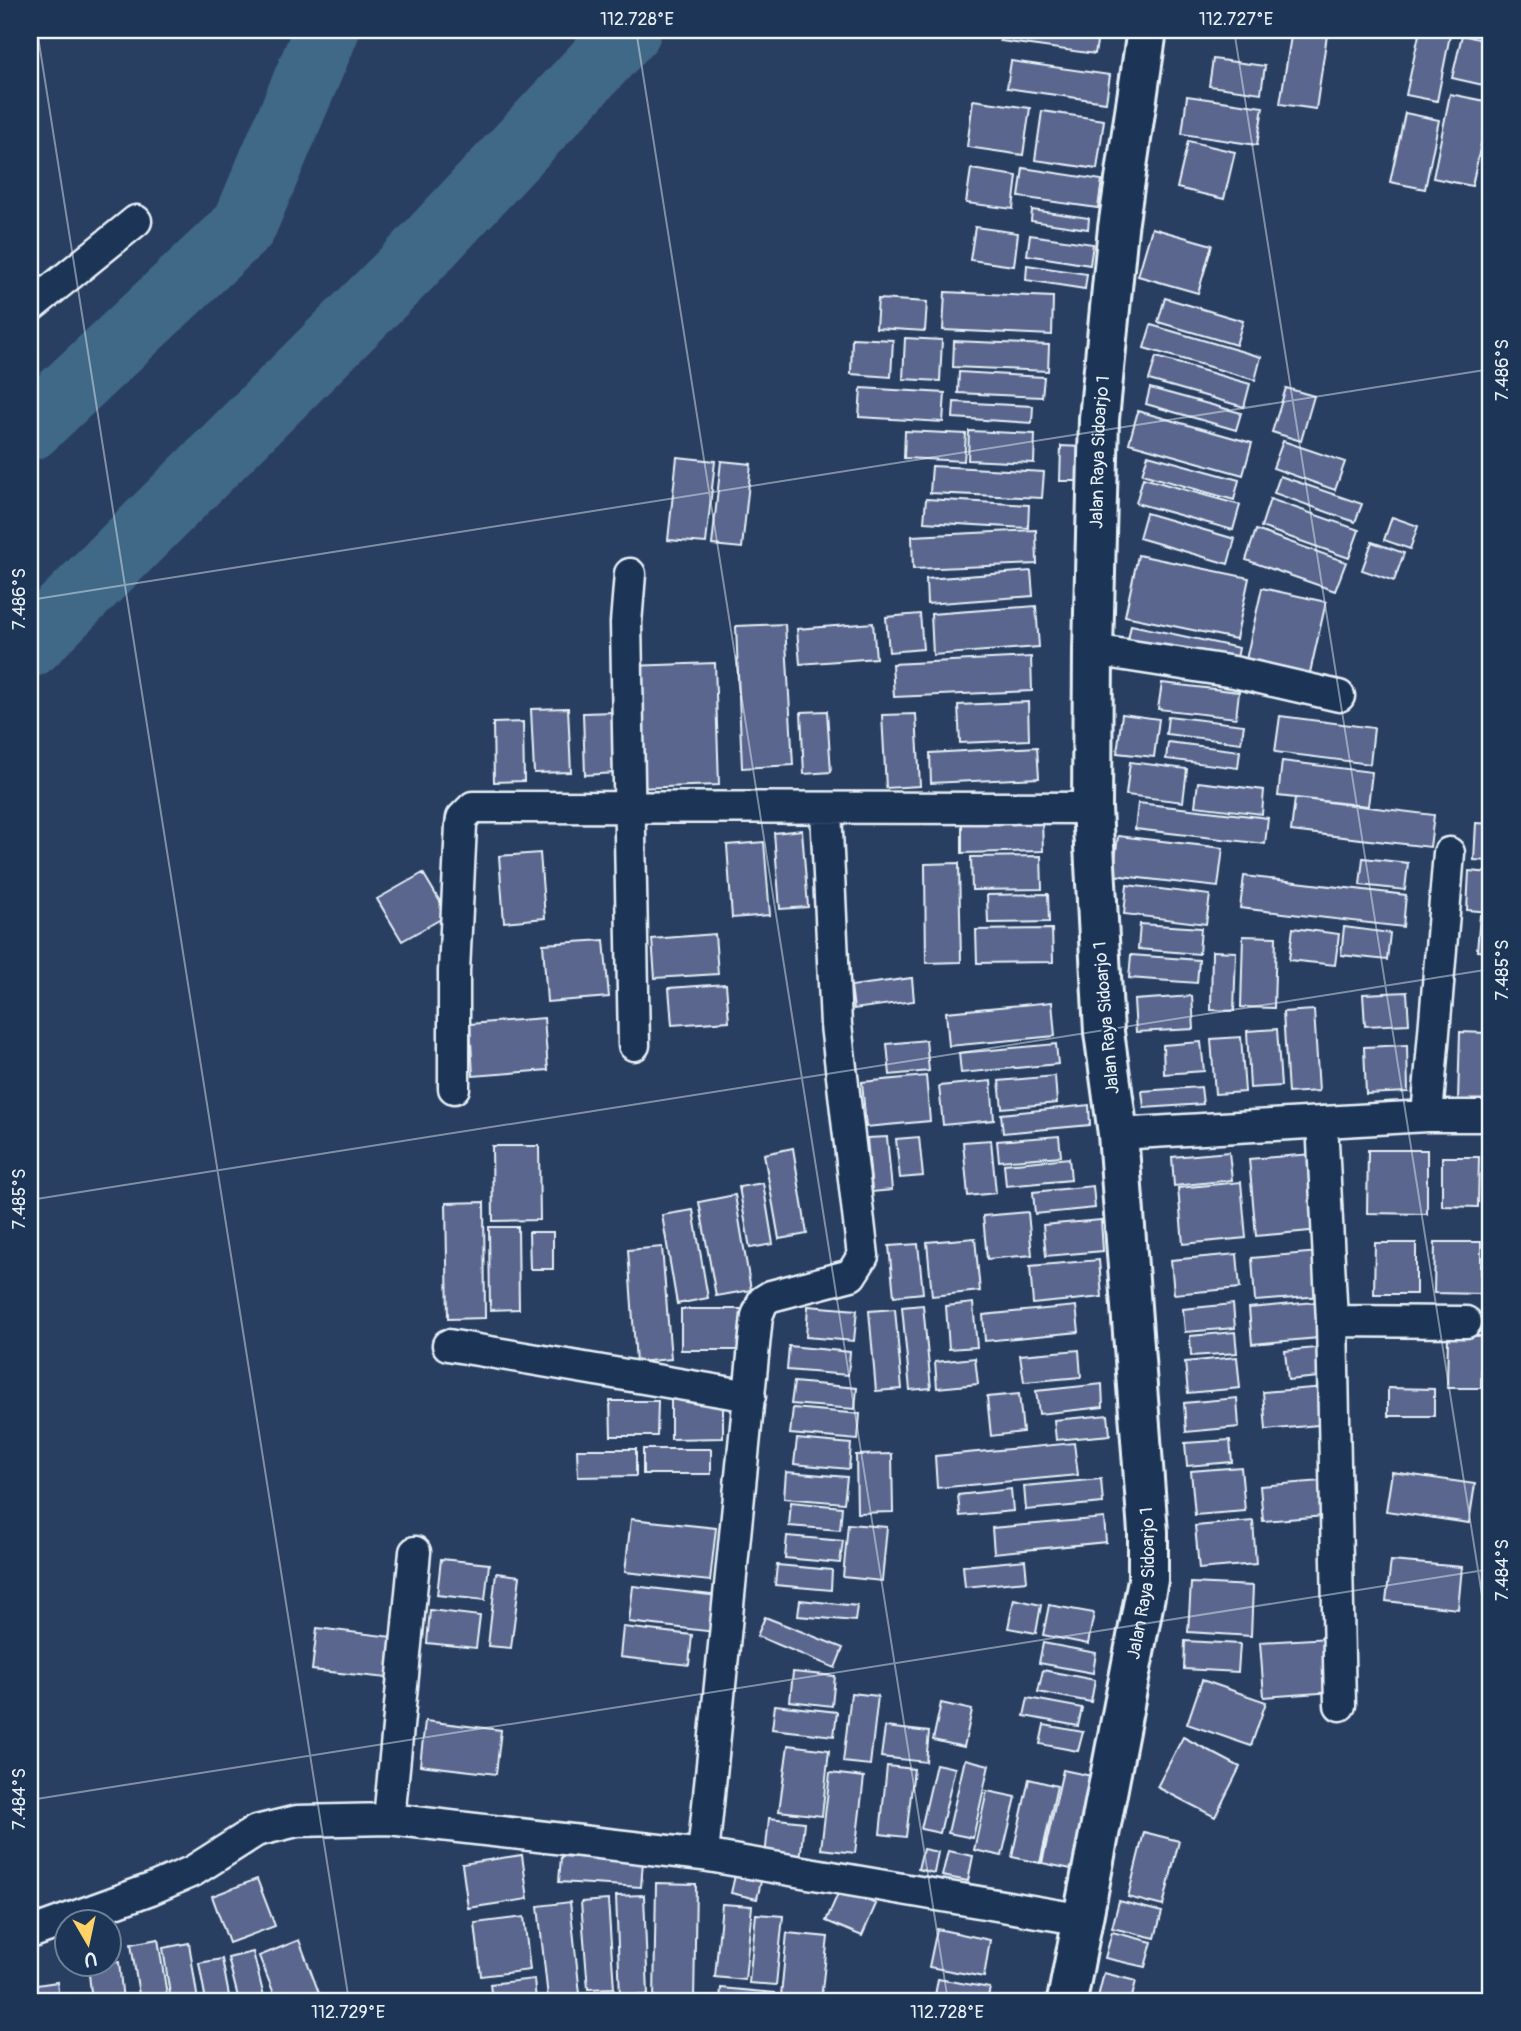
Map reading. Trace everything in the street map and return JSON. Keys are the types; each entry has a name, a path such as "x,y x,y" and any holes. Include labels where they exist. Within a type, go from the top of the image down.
{"street":[{"name":"Jalan Raya Sidoarjo 1","path":"1067,2001 1148,1580 1149,1532 1118,1134 1104,1032 1093,808 1093,650 1099,419 1118,228 1147,30"},
{"path":"30,307 135,221"},
{"path":"630,574 626,623 634,1045"},
{"path":"1093,650 1234,673 1339,696"},
{"path":"454,1088 454,971 462,818 473,807 826,810 1093,808"},
{"path":"703,1855 757,1315 763,1301 781,1293 851,1275 863,1256 836,1025 826,810"},
{"path":"1427,1116 1449,853"},
{"path":"1118,1134 1427,1116 1491,1116"},
{"path":"1322,1122 1332,1321 1340,1705"},
{"path":"1332,1321 1466,1322"},
{"path":"448,1345 750,1396"},
{"path":"389,1819 415,1552"},
{"path":"30,1933 193,1871 256,1831 297,1821 389,1819 703,1855 1084,1920"}],"building":[{"path":"1001,30 1099,30 1095,54 1000,41"},
{"path":"1292,30 1327,35 1316,109 1280,104"},
{"path":"1420,30 1451,30 1437,101 1406,95"},
{"path":"1462,35 1491,42 1483,85 1452,78"},
{"path":"1213,59 1265,66 1261,93 1209,86"},
{"path":"1011,61 1110,75 1106,102 1007,88"},
{"path":"1450,94 1490,102 1472,186 1433,178"},
{"path":"1187,96 1263,107 1257,145 1182,134"},
{"path":"973,100 1030,108 1023,155 967,147"},
{"path":"1042,111 1104,120 1097,169 1035,160"},
{"path":"1405,113 1439,120 1425,189 1390,182"},
{"path":"1188,141 1235,152 1224,199 1177,188"},
{"path":"1023,168 1102,180 1098,208 1019,197"},
{"path":"971,169 1017,176 1013,209 966,203"},
{"path":"1032,210 1089,218 1088,229 1031,221"},
{"path":"975,227 1018,233 1014,266 970,260"},
{"path":"1152,228 1212,245 1198,293 1138,276"},
{"path":"1030,235 1093,244 1090,265 1027,255"},
{"path":"1027,265 1087,274 1085,289 1026,280"},
{"path":"945,292 1053,297 1052,335 943,330"},
{"path":"1165,298 1243,321 1236,345 1158,322"},
{"path":"878,299 927,302 925,331 876,328"},
{"path":"1151,325 1261,357 1255,380 1144,348"},
{"path":"852,338 893,340 891,377 851,374"},
{"path":"905,338 942,340 940,381 903,379"},
{"path":"954,341 1049,345 1048,371 953,367"},
{"path":"1156,357 1250,384 1244,407 1149,380"},
{"path":"959,372 1044,377 1042,397 958,393"},
{"path":"861,388 945,393 943,422 859,417"},
{"path":"1150,388 1241,413 1236,430 1146,404"},
{"path":"1286,388 1314,396 1301,441 1272,432"},
{"path":"954,402 1033,406 1032,423 953,418"},
{"path":"1138,411 1252,443 1243,475 1129,443"},
{"path":"905,431 966,434 964,461 904,458"},
{"path":"969,431 1035,434 1034,463 968,460"},
{"path":"1283,441 1345,462 1335,490 1273,468"},
{"path":"1061,446 1083,447 1081,481 1060,481"},
{"path":"1148,455 1239,480 1234,500 1142,474"},
{"path":"677,457 715,461 706,543 668,540"},
{"path":"721,461 751,464 742,548 712,545"},
{"path":"932,466 1044,472 1042,498 930,493"},
{"path":"1280,476 1362,504 1355,522 1274,493"},
{"path":"1143,478 1240,505 1233,530 1136,503"},
{"path":"926,499 1029,505 1028,528 924,522"},
{"path":"1270,499 1359,530 1349,558 1261,527"},
{"path":"1146,513 1235,539 1228,564 1139,538"},
{"path":"1392,517 1418,526 1410,549 1384,540"},
{"path":"1036,530 1037,564 913,569 912,536"},
{"path":"1256,530 1346,562 1335,591 1246,560"},
{"path":"1372,542 1404,553 1394,581 1362,570"},
{"path":"1138,555 1249,578 1236,639 1125,616"},
{"path":"1031,571 1033,596 927,604 926,579"},
{"path":"1262,588 1326,602 1309,677 1245,664"},
{"path":"1036,606 1039,647 933,655 931,614"},
{"path":"920,614 923,649 889,652 886,617"},
{"path":"873,623 876,658 800,664 797,629"},
{"path":"785,624 793,765 742,768 736,626"},
{"path":"1131,625 1239,648 1235,668 1127,645"},
{"path":"1031,657 1032,691 894,697 892,664"},
{"path":"715,663 719,785 635,788 630,666"},
{"path":"1162,683 1239,692 1236,718 1158,709"},
{"path":"1028,702 1029,740 960,743 958,705"},
{"path":"568,708 571,772 534,773 531,709"},
{"path":"827,711 831,772 804,774 801,712"},
{"path":"613,712 616,773 585,775 583,713"},
{"path":"916,714 920,786 886,788 882,715"},
{"path":"1122,714 1159,719 1154,757 1117,753"},
{"path":"1168,716 1244,725 1241,743 1166,734"},
{"path":"1280,716 1374,728 1370,764 1275,752"},
{"path":"523,722 524,781 494,782 493,723"},
{"path":"1168,742 1240,751 1238,768 1166,759"},
{"path":"1037,747 1039,778 931,783 930,753"},
{"path":"1282,761 1372,772 1368,806 1278,796"},
{"path":"1130,762 1187,769 1183,802 1126,795"},
{"path":"1198,782 1264,790 1262,814 1195,806"},
{"path":"1295,798 1434,815 1430,847 1291,831"},
{"path":"1138,803 1268,818 1265,844 1135,829"},
{"path":"1042,820 1043,851 962,853 962,822"},
{"path":"1476,823 1491,824 1491,861 1474,860"},
{"path":"802,830 808,907 780,909 774,833"},
{"path":"1118,836 1223,848 1218,887 1113,875"},
{"path":"764,842 770,915 732,918 727,845"},
{"path":"540,853 545,918 504,922 499,856"},
{"path":"1041,856 1042,889 972,890 971,857"},
{"path":"1363,858 1408,863 1405,890 1360,885"},
{"path":"959,863 961,962 926,963 925,864"},
{"path":"1469,871 1491,873 1491,912 1467,910"},
{"path":"423,873 448,915 402,941 377,899"},
{"path":"1244,876 1406,895 1403,927 1240,908"},
{"path":"1127,885 1210,895 1206,924 1124,914"},
{"path":"1048,894 1049,922 988,923 987,895"},
{"path":"1480,915 1491,916 1491,952 1477,951"},
{"path":"1140,924 1201,928 1199,954 1138,949"},
{"path":"1344,927 1390,933 1387,960 1341,955"},
{"path":"1293,928 1339,934 1335,965 1289,960"},
{"path":"1052,929 1053,962 977,963 976,930"},
{"path":"715,934 718,974 655,978 652,939"},
{"path":"1243,936 1276,937 1274,1008 1241,1007"},
{"path":"604,940 609,997 547,1002 543,944"},
{"path":"1212,951 1236,952 1234,1011 1211,1010"},
{"path":"1131,955 1199,960 1197,983 1129,978"},
{"path":"912,978 914,1001 854,1009 851,986"},
{"path":"726,984 729,1021 672,1025 669,988"},
{"path":"1407,992 1409,1024 1365,1026 1363,994"},
{"path":"1192,996 1194,1029 1136,1032 1134,1000"},
{"path":"1052,1002 1055,1036 949,1046 946,1012"},
{"path":"1314,1010 1319,1091 1288,1093 1283,1012"},
{"path":"544,1018 548,1070 473,1076 470,1024"},
{"path":"1277,1029 1281,1086 1250,1088 1247,1031"},
{"path":"1460,1032 1486,1033 1484,1101 1458,1100"},
{"path":"1241,1037 1245,1092 1215,1094 1211,1039"},
{"path":"926,1040 929,1071 890,1075 887,1044"},
{"path":"1201,1042 1204,1071 1164,1074 1163,1045"},
{"path":"1056,1044 1058,1064 961,1073 959,1053"},
{"path":"1407,1045 1408,1092 1366,1094 1364,1047"},
{"path":"926,1076 930,1121 866,1127 862,1082"},
{"path":"1055,1076 1057,1103 1002,1108 999,1081"},
{"path":"991,1081 994,1120 943,1125 939,1086"},
{"path":"1201,1087 1203,1104 1144,1108 1142,1091"},
{"path":"1089,1105 1090,1125 1003,1133 1001,1114"},
{"path":"1059,1136 1061,1156 999,1161 997,1141"},
{"path":"887,1137 892,1190 872,1192 867,1138"},
{"path":"919,1137 923,1176 900,1178 896,1139"},
{"path":"991,1140 996,1193 968,1196 963,1142"},
{"path":"492,1146 539,1146 540,1220 493,1221"},
{"path":"793,1148 807,1234 779,1239 764,1154"},
{"path":"1368,1150 1427,1150 1427,1214 1367,1213"},
{"path":"1229,1152 1232,1180 1174,1186 1172,1157"},
{"path":"1313,1154 1320,1230 1256,1236 1249,1159"},
{"path":"1442,1157 1479,1157 1478,1207 1442,1206"},
{"path":"1069,1158 1071,1180 1006,1186 1004,1164"},
{"path":"1241,1182 1246,1238 1183,1244 1178,1188"},
{"path":"763,1183 773,1244 750,1248 739,1187"},
{"path":"1093,1186 1095,1208 1035,1214 1033,1192"},
{"path":"735,1195 751,1290 716,1296 699,1202"},
{"path":"484,1202 485,1318 448,1319 446,1203"},
{"path":"693,1210 708,1298 677,1304 662,1215"},
{"path":"1028,1212 1032,1255 987,1259 983,1216"},
{"path":"1101,1220 1103,1251 1046,1256 1043,1225"},
{"path":"489,1227 518,1227 519,1309 490,1310"},
{"path":"529,1232 553,1232 553,1269 530,1269"},
{"path":"975,1238 980,1291 932,1296 927,1242"},
{"path":"1435,1242 1481,1242 1481,1294 1434,1293"},
{"path":"1375,1243 1416,1243 1416,1294 1374,1294"},
{"path":"918,1244 923,1293 894,1296 889,1246"},
{"path":"662,1247 671,1359 636,1362 628,1250"},
{"path":"1319,1252 1322,1296 1255,1301 1252,1258"},
{"path":"1237,1254 1240,1288 1174,1294 1171,1260"},
{"path":"1099,1260 1102,1297 1033,1304 1030,1266"},
{"path":"1327,1301 1330,1337 1252,1344 1249,1308"},
{"path":"973,1303 977,1347 949,1349 946,1306"},
{"path":"1233,1304 1235,1328 1185,1332 1183,1309"},
{"path":"923,1305 931,1388 910,1390 902,1307"},
{"path":"808,1306 857,1310 854,1341 806,1337"},
{"path":"1076,1306 1079,1332 985,1341 983,1315"},
{"path":"681,1309 744,1309 744,1350 681,1350"},
{"path":"895,1309 902,1389 876,1391 869,1311"},
{"path":"1235,1332 1237,1353 1191,1356 1190,1336"},
{"path":"1448,1335 1482,1336 1481,1388 1447,1388"},
{"path":"789,1346 850,1352 848,1375 787,1370"},
{"path":"1326,1347 1329,1376 1288,1380 1285,1351"},
{"path":"1079,1350 1081,1377 1024,1382 1020,1355"},
{"path":"1237,1357 1240,1388 1188,1393 1185,1362"},
{"path":"975,1358 978,1384 937,1388 935,1362"},
{"path":"794,1382 857,1388 855,1409 791,1404"},
{"path":"1102,1384 1103,1407 1039,1414 1036,1391"},
{"path":"1325,1387 1328,1424 1266,1430 1263,1392"},
{"path":"1388,1388 1434,1389 1434,1416 1388,1416"},
{"path":"1019,1394 1023,1432 991,1436 987,1397"},
{"path":"671,1397 723,1397 723,1438 671,1439"},
{"path":"1237,1398 1239,1427 1186,1432 1184,1403"},
{"path":"610,1401 658,1401 657,1436 611,1436"},
{"path":"793,1408 860,1414 858,1440 790,1434"},
{"path":"1108,1415 1110,1435 1056,1440 1054,1420"},
{"path":"797,1439 851,1444 849,1469 794,1464"},
{"path":"1230,1440 1232,1462 1187,1466 1185,1443"},
{"path":"1074,1443 1078,1475 937,1488 935,1456"},
{"path":"577,1449 636,1449 636,1476 578,1477"},
{"path":"643,1449 711,1449 711,1474 643,1474"},
{"path":"892,1454 893,1512 857,1513 856,1455"},
{"path":"1241,1467 1245,1511 1195,1515 1191,1471"},
{"path":"786,1472 847,1477 844,1503 784,1498"},
{"path":"1392,1472 1475,1484 1469,1523 1386,1511"},
{"path":"1101,1479 1103,1503 1026,1510 1024,1486"},
{"path":"1322,1481 1325,1516 1263,1521 1260,1486"},
{"path":"1011,1489 1013,1511 960,1516 958,1495"},
{"path":"791,1502 842,1507 840,1530 789,1526"},
{"path":"1104,1518 1106,1542 994,1553 992,1528"},
{"path":"631,1519 716,1528 710,1581 625,1572"},
{"path":"1253,1521 1256,1564 1199,1569 1195,1526"},
{"path":"848,1524 887,1527 882,1581 843,1577"},
{"path":"787,1536 843,1541 840,1563 785,1558"},
{"path":"441,1559 489,1564 485,1600 437,1595"},
{"path":"1025,1560 1027,1581 965,1587 963,1566"},
{"path":"1391,1561 1462,1567 1458,1609 1386,1601"},
{"path":"777,1565 832,1570 831,1590 775,1585"},
{"path":"496,1573 520,1576 511,1648 488,1646"},
{"path":"1191,1583 1253,1586 1251,1636 1188,1632"},
{"path":"633,1586 719,1596 715,1632 629,1622"},
{"path":"1014,1599 1041,1605 1036,1633 1008,1628"},
{"path":"800,1600 857,1606 855,1621 798,1616"},
{"path":"1049,1605 1094,1613 1088,1644 1043,1635"},
{"path":"430,1610 480,1616 476,1648 427,1643"},
{"path":"765,1617 843,1648 835,1668 757,1636"},
{"path":"623,1627 692,1635 689,1665 620,1657"},
{"path":"317,1628 401,1638 396,1679 312,1670"},
{"path":"1329,1638 1333,1692 1264,1697 1260,1642"},
{"path":"1185,1641 1240,1644 1238,1672 1184,1669"},
{"path":"1043,1643 1096,1653 1093,1673 1039,1663"},
{"path":"1043,1670 1095,1680 1091,1702 1038,1692"},
{"path":"793,1672 835,1676 832,1706 790,1701"},
{"path":"1202,1680 1266,1702 1251,1746 1187,1724"},
{"path":"851,1693 878,1696 870,1765 843,1762"},
{"path":"1028,1698 1082,1708 1078,1726 1024,1716"},
{"path":"941,1703 972,1710 964,1747 933,1740"},
{"path":"775,1705 837,1712 834,1736 772,1729"},
{"path":"425,1721 501,1730 496,1774 420,1765"},
{"path":"1044,1725 1083,1732 1078,1751 1040,1744"},
{"path":"885,1727 929,1732 926,1762 881,1757"},
{"path":"1183,1737 1240,1767 1215,1817 1157,1787"},
{"path":"788,1745 829,1750 822,1816 779,1811"},
{"path":"965,1759 989,1765 973,1838 948,1833"},
{"path":"936,1764 955,1768 940,1833 921,1829"},
{"path":"887,1766 914,1769 906,1837 880,1834"},
{"path":"1063,1770 1101,1778 1081,1871 1042,1863"},
{"path":"830,1773 864,1777 855,1853 821,1849"},
{"path":"1029,1779 1057,1786 1040,1863 1012,1857"},
{"path":"987,1791 1016,1797 1002,1856 974,1850"},
{"path":"769,1818 804,1822 800,1861 765,1857"},
{"path":"1144,1832 1179,1841 1163,1906 1128,1897"},
{"path":"923,1849 938,1852 934,1873 918,1869"},
{"path":"948,1851 973,1856 968,1881 942,1876"},
{"path":"522,1855 528,1899 468,1908 462,1864"},
{"path":"561,1856 643,1861 641,1887 559,1882"},
{"path":"736,1871 762,1877 757,1899 731,1893"},
{"path":"257,1879 275,1926 229,1943 212,1896"},
{"path":"656,1883 696,1884 694,2001 654,2001"},
{"path":"840,1889 876,1904 862,1936 826,1921"},
{"path":"644,1895 648,1995 620,1996 616,1896"},
{"path":"608,1900 614,1988 588,1989 581,1902"},
{"path":"1119,1901 1162,1912 1155,1938 1112,1928"},
{"path":"570,1902 580,1994 548,1998 538,1906"},
{"path":"722,1904 752,1906 745,1980 715,1977"},
{"path":"756,1914 783,1916 776,1985 749,1983"},
{"path":"524,1917 530,1970 481,1976 475,1923"},
{"path":"937,1929 990,1940 984,1977 929,1967"},
{"path":"1112,1932 1152,1942 1145,1967 1105,1958"},
{"path":"787,1933 828,1937 821,1999 781,1996"},
{"path":"158,1939 168,2001 140,2001 131,1944"},
{"path":"299,1940 322,2001 277,2001 259,1956"},
{"path":"189,1943 198,2001 171,2001 163,1948"},
{"path":"253,1952 265,2001 239,2001 228,1958"},
{"path":"222,1959 230,2001 206,2001 199,1963"},
{"path":"1104,1973 1136,1981 1131,2001 1097,2001"},
{"path":"90,1979 121,1979 123,2001 92,2001"},
{"path":"534,1979 536,2001 492,2001 490,1984"},
{"path":"938,1979 990,1988 987,2001 934,2001"},
{"path":"57,1982 59,2001 30,2001 30,1986"},
{"path":"721,1988 775,1993 775,2001 720,2001"}],"waterway":[{"path":"30,428 244,226 327,30"},
{"path":"30,645 409,266 629,30"}]}
